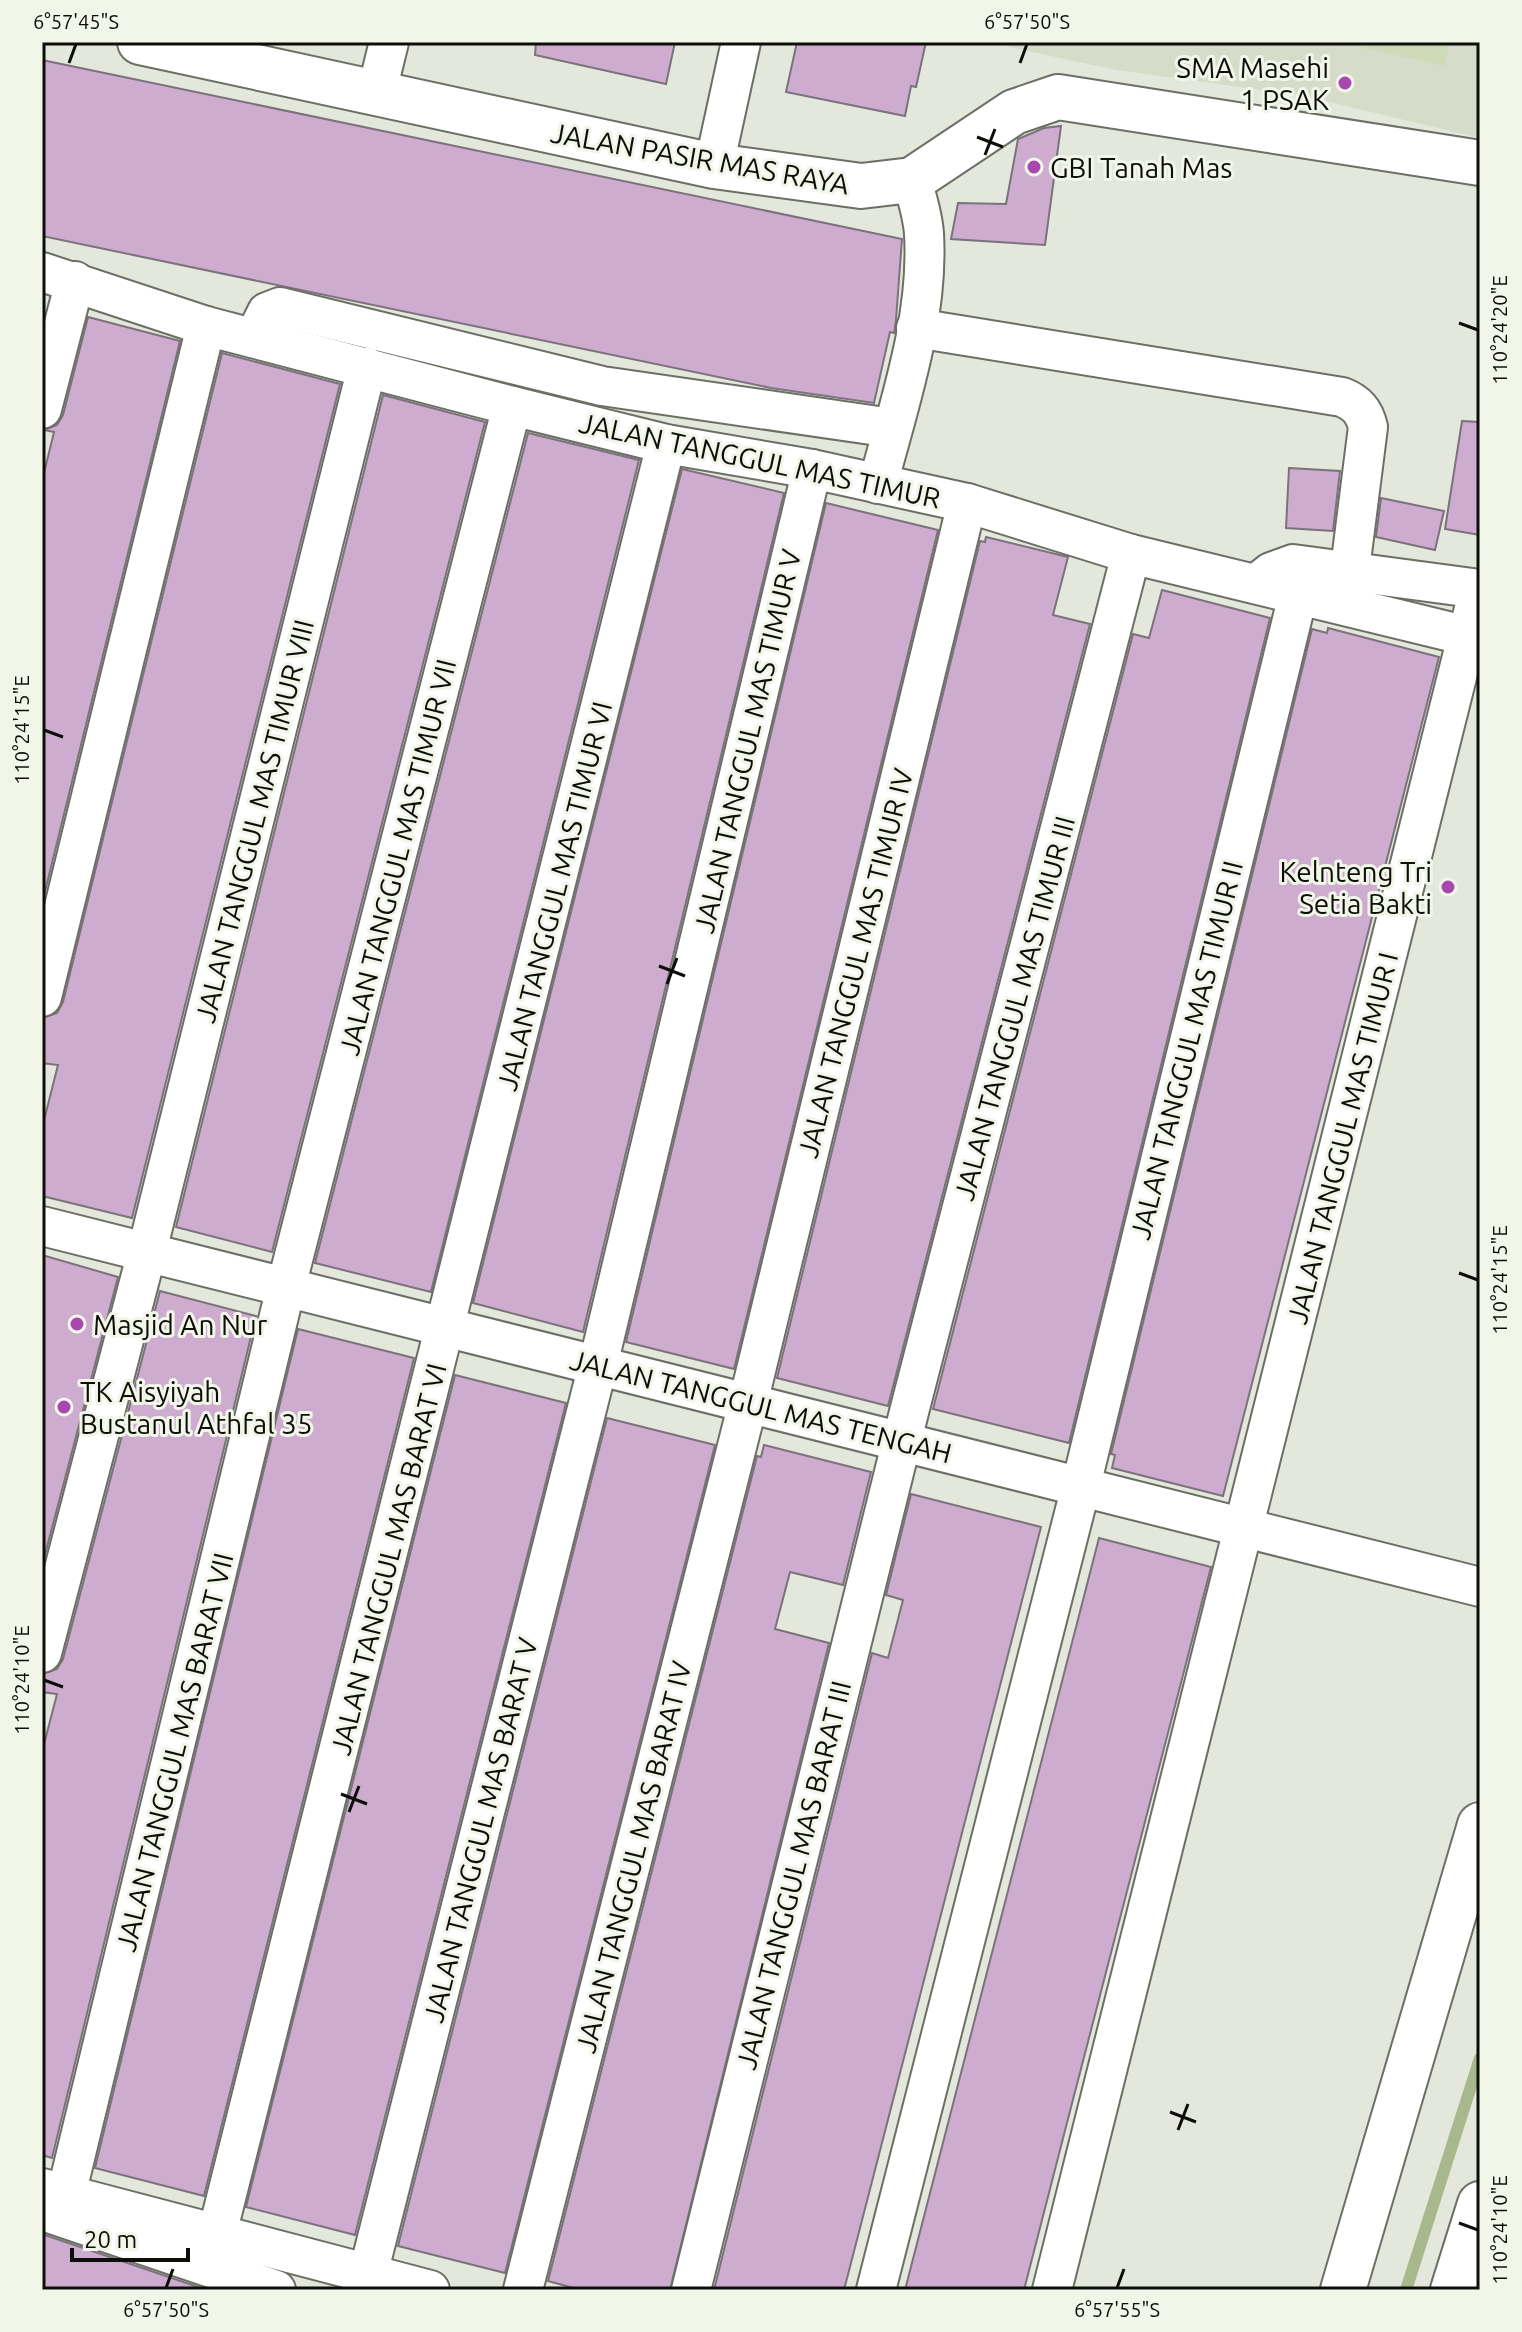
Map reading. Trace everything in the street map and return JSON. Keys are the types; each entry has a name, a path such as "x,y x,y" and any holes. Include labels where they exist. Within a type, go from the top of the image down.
{"street":[{"name":"JALAN PASIR MAS RAYA","path":"140,42 714,166 861,186 912,180 1014,112 1058,97 1480,163"},
{"path":"376,95 389,42"},
{"path":"714,166 741,42"},
{"path":"878,484 916,328 924,276 924,235 912,180"},
{"path":"42,409 58,277"},
{"name":"JALAN TANGGUL MAS TIMUR","path":"58,277 206,326 512,406 666,444 812,469 967,503 1131,554 1474,638"},
{"path":"254,338 267,312 280,307 602,386 892,428"},
{"path":"42,997 206,326"},
{"path":"916,328 1342,397 1354,402 1364,414 1368,427 1350,569"},
{"name":"JALAN TANGGUL MAS TIMUR VIII","path":"42,1653 144,1264 367,367"},
{"path":"593,426 602,386"},
{"name":"JALAN TANGGUL MAS TIMUR VII","path":"284,1298 512,406"},
{"name":"JALAN TANGGUL MAS TIMUR VI","path":"444,1338 666,444"},
{"name":"JALAN TANGGUL MAS TIMUR V","path":"595,1376 812,469"},
{"name":"JALAN TANGGUL MAS TIMUR IV","path":"745,1413 967,503"},
{"name":"JALAN TANGGUL MAS TIMUR III","path":"899,1451 1131,554"},
{"path":"1256,584 1271,572 1293,564 1350,569 1480,589"},
{"name":"JALAN TANGGUL MAS TIMUR I","path":"1052,2290 1474,638 1480,589"},
{"name":"JALAN TANGGUL MAS TIMUR II","path":"876,2290 1078,1496 1298,595"},
{"name":"JALAN TANGGUL MAS TENGAH","path":"42,1226 144,1264"},
{"name":"JALAN TANGGUL MAS TENGAH","path":"42,1250 144,1264 1243,1537 1480,1587"},
{"name":"JALAN TANGGUL MAS BARAT VII","path":"50,2198 284,1298"},
{"name":"JALAN TANGGUL MAS BARAT VI","path":"217,2234 444,1338"},
{"name":"JALAN TANGGUL MAS BARAT V","path":"368,2274 595,1376"},
{"name":"JALAN TANGGUL MAS BARAT IV","path":"523,2290 745,1413"},
{"name":"JALAN TANGGUL MAS BARAT III","path":"691,2290 899,1451"},
{"name":"JALAN TANGGUL MAS TENGAH","path":"1243,1537 1480,1606"},
{"path":"1343,2290 1480,1825"},
{"path":"50,2198 217,2234 430,2290"},
{"path":"50,2198 276,2290"},
{"path":"1453,2290 1480,2204"}],"shaded area":[{"name":"SMA Masehi 1 PSAK","path":"1480,42 1480,138 1304,96 1116,70 991,43"}],"green space":[{"path":"1336,42 1450,42 1444,66"}],"building":[{"path":"536,42 675,42 666,84 535,55"},
{"path":"797,42 926,42 916,87 911,86 905,116 786,92"},
{"path":"42,60 902,239 894,333 890,332 874,403 771,388 42,236"},
{"name":"GBI Tanah Mas","path":"1061,126 1045,245 951,239 958,203 1006,204 1018,139 1044,128"},
{"path":"88,317 180,341 42,904 42,481 54,432 44,430 57,425 63,415"},
{"path":"222,353 340,384 132,1218 42,1196 42,1128 58,1065 42,1063 42,1018 57,1013 63,1002"},
{"path":"383,395 485,422 272,1252 176,1227"},
{"path":"1462,421 1480,422 1480,535 1445,529"},
{"path":"528,433 639,460 431,1292 315,1263"},
{"path":"1289,468 1340,471 1333,531 1286,528"},
{"path":"682,469 784,493 583,1332 473,1303"},
{"path":"1381,498 1444,511 1435,550 1376,537"},
{"path":"826,503 938,530 734,1369 626,1342"},
{"path":"986,537 1068,557 1053,615 1090,624 888,1406 777,1378 980,541 985,542"},
{"path":"1162,590 1270,618 1069,1443 933,1409 1133,634 1149,638"},
{"path":"1328,628 1439,657 1223,1496 1112,1468 1115,1455 1111,1454 1312,629 1327,633"},
{"path":"42,1255 118,1277 42,1566"},
{"path":"160,1291 256,1316 52,2158 42,2155 42,1752 57,1694 42,1692 42,1674 57,1669 63,1659"},
{"path":"298,1329 414,1358 204,2196 95,2168"},
{"path":"455,1375 566,1403 355,2235 246,2207"},
{"path":"607,1418 715,1445 505,2273 398,2246"},
{"path":"764,1445 871,1472 843,1585 790,1572 775,1629 829,1643 670,2290 581,2290 548,2281 757,1456 761,1457"},
{"path":"911,1494 1041,1527 844,2290 714,2290 872,1653 888,1658 903,1600 886,1595"},
{"path":"1099,1538 1211,1567 1024,2290 905,2290"},
{"path":"42,2234 207,2290 42,2290"}],"waterway":[{"path":"1406,2290 1480,2058"}],"place":[{"name":"SMA Masehi 1 PSAK","path":"1345,83"},
{"name":"GBI Tanah Mas","path":"1034,167"},
{"name":"Kelnteng Tri Setia Bakti","path":"1448,887"},
{"name":"Masjid An Nur","path":"77,1324"},
{"name":"TK Aisyiyah Bustanul Athfal 35","path":"64,1407"}]}
